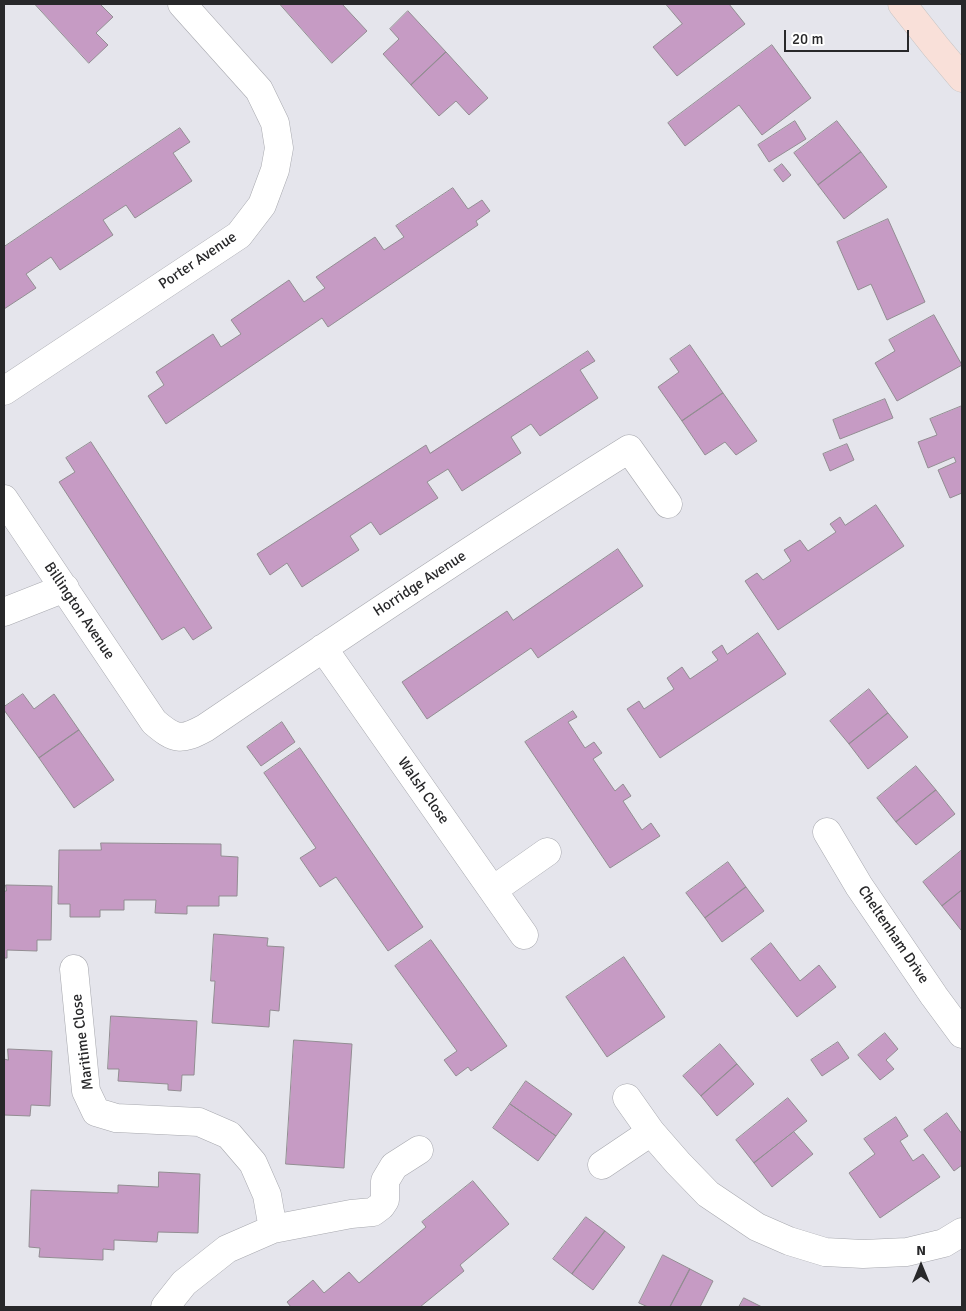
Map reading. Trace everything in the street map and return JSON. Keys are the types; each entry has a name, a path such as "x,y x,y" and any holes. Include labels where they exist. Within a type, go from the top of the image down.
{"main road":[{"path":"905,5 962,78"}],"street":[{"name":"Porter Avenue","path":"4,391 239,235 262,205 276,170 279,148 275,123 259,90 182,4"},
{"name":"Horridge Avenue","path":"154,722 166,732 178,737 193,735 556,495 629,449 668,504"},
{"name":"Billington Avenue","path":"4,499 154,722"},
{"path":"4,612 65,588"},
{"name":"Walsh Close","path":"323,648 524,935"},
{"name":"Cheltenham Drive","path":"828,832 859,886 962,1034"},
{"path":"493,890 547,852"},
{"name":"Maritime Close","path":"74,969 86,1091 96,1112 116,1118 198,1122 229,1135 253,1164 267,1195 272,1229"},
{"path":"627,1098 651,1132 678,1164 708,1194 757,1226 789,1241 825,1252 898,1253 944,1243 962,1232"},
{"path":"602,1165 651,1132"},
{"path":"165,1307 184,1283 227,1249 272,1229 351,1214 373,1212 385,1200 385,1182 394,1166 419,1150"}],"building":[{"path":"35,4 100,4 113,17 96,33 108,45 89,63"},
{"path":"280,4 342,4 367,31 332,63"},
{"path":"666,4 729,4 745,24 677,76 653,47 682,24"},
{"path":"408,11 446,52 411,85 383,54 399,39 390,29"},
{"path":"772,45 811,98 762,135 739,105 685,146 668,123"},
{"path":"446,52 488,98 469,115 456,101 439,116 411,85"},
{"path":"795,121 806,139 769,162 758,145"},
{"path":"837,121 861,152 818,185 794,153"},
{"path":"180,128 190,142 173,153 192,181 135,218 126,205 103,220 113,235 60,270 51,257 26,274 36,288 4,309 4,247"},
{"path":"861,152 887,187 844,219 818,185"},
{"path":"782,164 791,175 783,182 774,170"},
{"path":"453,188 468,209 482,200 490,211 476,221 478,225 328,327 322,318 166,424 148,396 164,385 156,372 213,334 221,347 241,334 231,320 289,280 304,302 325,288 316,277 375,237 384,250 404,237 396,226"},
{"path":"888,219 925,302 887,320 871,284 858,290 837,242"},
{"path":"934,315 962,365 897,401 875,363 895,351 889,340"},
{"path":"690,345 723,393 682,421 658,387 679,372 670,359"},
{"path":"588,351 595,361 580,370 598,398 540,436 531,424 511,437 521,453 462,491 448,469 427,482 438,498 380,535 371,522 350,536 359,550 302,587 287,563 270,575 257,554 426,445 430,453"},
{"path":"723,393 757,441 736,455 725,442 705,455 682,421"},
{"path":"885,399 893,418 840,439 833,420"},
{"path":"962,406 962,493 950,498 938,470 956,462 954,457 928,468 918,442 937,435 930,419"},
{"path":"91,442 212,628 193,640 184,627 162,640 59,482 75,472 66,458"},
{"path":"847,444 854,460 830,471 823,454"},
{"path":"876,505 904,546 778,630 745,581 757,573 763,580 791,561 784,550 800,540 808,551 836,532 830,524 840,517 845,525"},
{"path":"618,549 643,586 538,658 531,648 427,719 402,682 507,611 513,620"},
{"path":"758,633 786,674 660,758 627,709 639,701 644,709 674,689 667,678 682,667 690,679 718,660 712,652 722,645 727,654"},
{"path":"869,689 888,713 849,744 830,721"},
{"path":"23,694 34,709 54,694 79,730 39,758 4,710 4,707"},
{"path":"573,711 577,717 568,722 585,748 594,742 602,753 593,759 615,791 623,784 631,796 623,801 642,830 651,823 660,836 610,868 525,742"},
{"path":"888,713 908,737 868,769 849,744"},
{"path":"282,722 295,742 261,766 247,747"},
{"path":"79,730 114,780 74,808 39,758"},
{"path":"300,748 423,927 388,951 336,877 320,887 300,858 316,848 264,773"},
{"path":"916,766 936,790 896,822 877,798"},
{"path":"936,790 955,814 916,845 896,822"},
{"path":"101,843 221,844 221,856 238,857 237,896 219,896 219,906 187,906 187,914 155,913 156,900 124,900 124,910 100,910 100,917 70,917 70,904 58,904 59,850 101,850"},
{"path":"962,850 962,890 942,906 923,882"},
{"path":"728,862 746,887 705,918 686,893"},
{"path":"6,885 52,886 51,940 37,940 37,951 7,950 7,958 4,958 4,891 6,891"},
{"path":"746,887 764,911 722,942 705,918"},
{"path":"962,890 962,929 961,930 942,906"},
{"path":"214,934 268,938 267,946 284,947 279,1011 270,1010 269,1027 212,1023 215,981 211,981"},
{"path":"431,940 507,1046 471,1071 468,1067 456,1076 444,1060 457,1051 395,966"},
{"path":"771,943 800,981 819,965 836,987 797,1017 751,959"},
{"path":"624,957 665,1017 607,1057 566,997"},
{"path":"111,1016 197,1021 194,1075 182,1075 181,1091 168,1090 168,1084 118,1081 119,1069 108,1069"},
{"path":"885,1033 898,1049 886,1060 894,1069 880,1080 858,1055"},
{"path":"294,1040 352,1044 344,1168 286,1164"},
{"path":"838,1042 849,1058 822,1076 811,1060"},
{"path":"720,1044 737,1064 701,1096 683,1076"},
{"path":"8,1049 52,1051 50,1106 31,1105 30,1116 4,1115 4,1059 8,1060"},
{"path":"737,1064 754,1084 717,1116 701,1096"},
{"path":"526,1081 572,1114 556,1136 510,1104"},
{"path":"788,1098 807,1121 754,1163 736,1140"},
{"path":"510,1104 556,1136 538,1161 493,1128"},
{"path":"947,1113 962,1134 962,1165 954,1171 924,1130"},
{"path":"896,1117 908,1136 900,1141 913,1161 923,1154 940,1177 880,1218 849,1173 875,1154 864,1139"},
{"path":"794,1132 813,1154 772,1187 754,1163"},
{"path":"159,1172 200,1174 198,1233 158,1232 157,1242 114,1240 114,1250 103,1249 103,1260 39,1257 40,1248 29,1247 31,1190 118,1193 118,1185 158,1187"},
{"path":"473,1181 509,1224 460,1265 464,1271 420,1307 291,1307 287,1302 313,1280 324,1293 349,1272 359,1283 426,1227 422,1222"},
{"path":"586,1217 605,1231 572,1274 553,1259"},
{"path":"605,1231 625,1247 593,1290 572,1274"},
{"path":"663,1255 690,1269 670,1307 648,1307 639,1303"},
{"path":"690,1269 713,1281 700,1307 670,1307"},
{"path":"744,1298 762,1307 739,1307"}]}
